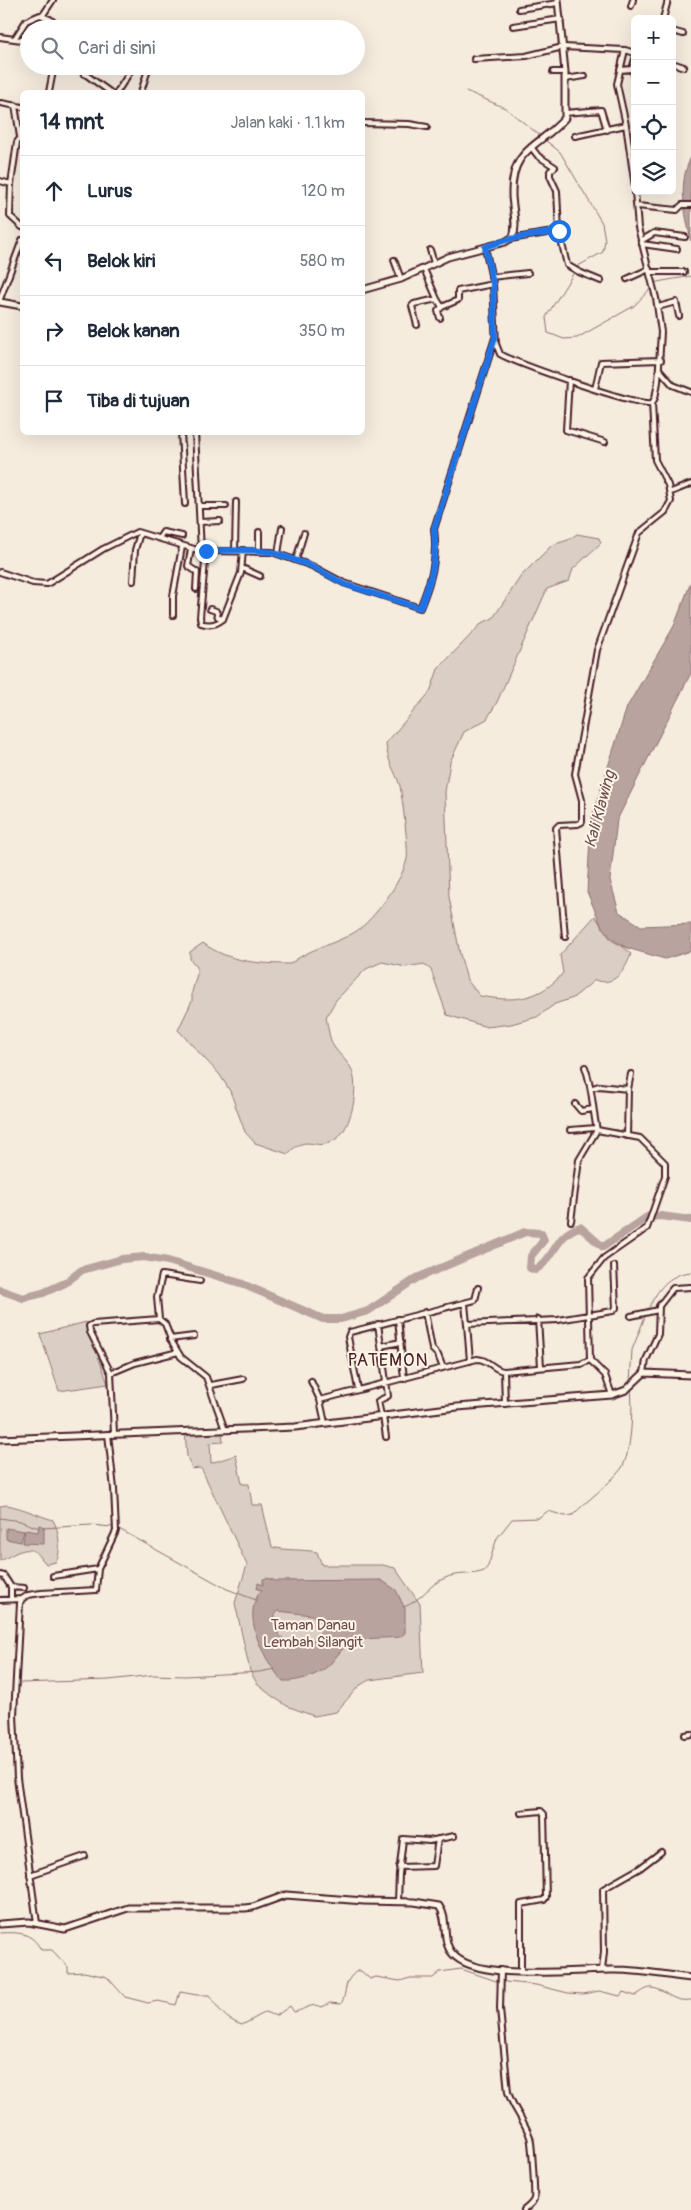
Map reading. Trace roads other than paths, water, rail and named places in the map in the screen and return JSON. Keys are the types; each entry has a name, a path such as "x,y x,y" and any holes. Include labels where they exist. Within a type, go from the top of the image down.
{"street":[{"path":"28,20 43,14 53,0"},
{"path":"631,6 633,0"},
{"path":"664,15 668,0"},
{"path":"510,239 515,230 513,178 519,162 530,147 564,120 565,113 565,72 558,1 519,9"},
{"path":"43,14 50,20"},
{"path":"513,26 561,19"},
{"path":"15,38 20,31"},
{"path":"676,31 683,34"},
{"path":"0,37 20,39"},
{"path":"474,59 526,56 563,47 631,52"},
{"path":"625,50 618,90 631,158"},
{"path":"676,64 684,67"},
{"path":"620,70 631,69"},
{"path":"553,72 565,72"},
{"path":"49,90 52,75"},
{"path":"85,75 107,90"},
{"path":"118,90 128,75"},
{"path":"142,90 146,75"},
{"path":"565,79 585,76"},
{"path":"1,103 20,106"},
{"path":"15,105 20,131"},
{"path":"565,113 601,110 607,130"},
{"path":"365,123 409,124 427,127"},
{"path":"575,136 626,125"},
{"path":"20,138 17,142 11,184 10,216 20,225"},
{"path":"530,147 538,156 555,167 550,171 550,176 558,191 559,231 565,259 569,267 601,281"},
{"path":"0,181 11,184"},
{"path":"565,937 556,828 559,825 582,822 582,800 575,774 596,650 639,533 644,527 665,512 671,503 671,492 655,460 652,403 655,398 661,360 658,307 650,270 641,242 636,195"},
{"path":"637,206 677,210 682,205 691,205"},
{"path":"365,289 401,279 434,263 510,239 559,231"},
{"path":"641,242 654,233 685,237"},
{"path":"641,242 677,249"},
{"path":"20,245 0,300 20,305"},
{"path":"485,247 493,284 495,338 497,350 502,356 595,389 641,402 652,403"},
{"path":"430,250 434,263"},
{"path":"394,260 401,279"},
{"path":"424,268 442,308"},
{"path":"627,279 650,270 684,272"},
{"path":"491,277 528,273"},
{"path":"440,318 438,311 458,300 458,292 493,284"},
{"path":"417,324 413,305 437,298"},
{"path":"658,307 676,302 678,316"},
{"path":"0,572 33,583 48,584 103,549 132,534 140,533 160,538 182,547 204,551 260,550 278,554 296,560 344,584 420,608 428,588 437,551 434,529 495,338"},
{"path":"595,389 601,362 661,360"},
{"path":"660,370 672,384 691,392"},
{"path":"569,380 566,430 605,442"},
{"path":"181,435 185,504"},
{"path":"195,435 200,522 204,551 200,621 202,624 214,624 223,619 242,568 243,550"},
{"path":"671,492 691,484"},
{"path":"234,551 236,502"},
{"path":"199,506 226,506"},
{"path":"200,522 220,521"},
{"path":"278,554 282,528"},
{"path":"160,538 163,532 182,536"},
{"path":"259,532 260,550"},
{"path":"133,581 135,550 140,533"},
{"path":"296,560 304,533"},
{"path":"173,615 173,596 182,547"},
{"path":"191,549 188,566 197,572 196,590"},
{"path":"242,568 260,576"},
{"path":"210,609 216,610 218,616 223,619"},
{"path":"572,1221 579,1160 597,1129 593,1109 593,1088 585,1067"},
{"path":"627,1136 628,1089 631,1074"},
{"path":"593,1088 599,1086 628,1089"},
{"path":"574,1104 581,1111 593,1109"},
{"path":"570,1130 597,1129 643,1140 665,1163 665,1176 647,1228 622,1244 589,1275 590,1360 609,1381 612,1396"},
{"path":"467,1324 558,1320 615,1309 614,1266"},
{"path":"159,1320 158,1297 162,1275 200,1281"},
{"path":"0,1438 278,1428 457,1406 612,1396 626,1390 644,1374 646,1360 658,1334 658,1310 670,1289 679,1286 691,1287"},
{"path":"358,1389 348,1333 425,1312 465,1304 475,1300 478,1288"},
{"path":"465,1304 470,1361"},
{"path":"631,1316 658,1310"},
{"path":"425,1312 432,1349 438,1355 442,1368"},
{"path":"398,1319 404,1378"},
{"path":"114,1433 111,1373 90,1332 89,1326 101,1323 159,1320 165,1324 170,1339 178,1352 206,1377 211,1385 225,1430"},
{"path":"538,1320 541,1367"},
{"path":"378,1324 388,1396 378,1401 386,1437"},
{"path":"170,1339 194,1336"},
{"path":"381,1346 401,1342"},
{"path":"111,1373 135,1363 178,1352"},
{"path":"320,1400 470,1361 486,1360 496,1370 504,1371 580,1364 590,1360"},
{"path":"504,1371 505,1404"},
{"path":"644,1374 691,1375"},
{"path":"211,1385 243,1379"},
{"path":"311,1381 320,1400 325,1423"},
{"path":"0,1600 22,1599 46,1593 95,1592 98,1569 116,1531 108,1434"},
{"path":"53,1576 98,1569"},
{"path":"0,1575 4,1576 11,1587 10,1599"},
{"path":"11,1587 24,1588"},
{"path":"22,1599 20,1603 14,1716 20,1812 37,1923"},
{"path":"685,1735 691,1734"},
{"path":"521,1814 541,1811 544,1814 546,1897 544,1900 525,1902 520,1906 521,1971"},
{"path":"398,1902 399,1867 403,1839 429,1841 454,1836"},
{"path":"399,1867 434,1866 438,1839"},
{"path":"602,1970 604,1952 603,1888 640,1868 661,1852"},
{"path":"30,1874 85,1856"},
{"path":"0,1924 37,1923 65,1929 135,1908 253,1907 286,1894 398,1902 439,1906 443,1913 447,1939 452,1953 458,1958 479,1967 553,1973 602,1970 691,1978"},
{"path":"501,1970 500,2009 508,2092 511,2103 528,2131 532,2144 534,2196 531,2204 524,2210"}],"water":[{"path":"691,157 691,241 683,188 684,178"},
{"name":"Kali Klawing","path":"691,582 691,673 617,820 610,880 619,912 641,926 691,924 691,951 665,959 627,948 612,939 602,927 587,892 591,820 627,707 674,626"},
{"path":"39,1525 44,1527 44,1544 23,1543 25,1530 38,1532"},
{"path":"6,1528 24,1531 21,1542 6,1539"},
{"path":"267,1578 276,1581 381,1580 396,1590 405,1609 405,1633 400,1637 356,1641 343,1649 327,1667 312,1676 283,1681 268,1662 257,1637 254,1624 253,1611 256,1600 262,1590 257,1589 258,1583 263,1585 263,1579","holes":["278,1611 312,1615 324,1627 314,1640 291,1642 281,1637 277,1631 275,1615"]}],"waterway":[{"path":"466,91 505,108 542,137"},
{"path":"545,140 560,152 602,223 605,240 603,252 578,266 546,317 548,333 564,339 577,338 634,306 651,288"},
{"path":"654,285 657,282 691,276"},
{"path":"0,1290 23,1298 43,1293 65,1283 82,1270 122,1259 144,1257 168,1261 240,1283 323,1319 341,1319 368,1311 417,1278 525,1232 541,1233 544,1240 531,1256 530,1268 535,1270 542,1265 565,1235 580,1227 603,1247 647,1217 661,1216 691,1220"},
{"path":"648,1310 664,1284 676,1276 691,1272"},
{"path":"630,1382 632,1350 646,1314"},
{"path":"404,1607 445,1578 484,1571 488,1566 497,1538 512,1519 538,1518 548,1511 565,1516 573,1515 610,1482 625,1462 630,1442 632,1418 631,1388"},
{"path":"0,1518 20,1521 39,1528"},
{"path":"43,1528 91,1525 112,1527"},
{"path":"119,1529 227,1589 256,1600"},
{"path":"21,1683 109,1680 153,1675 185,1676 259,1672 275,1669"},
{"path":"0,1933 19,1933 29,1936 41,1950 52,1950 68,1967 68,1973 84,1972 107,1977 125,1997 148,2003 158,2001 176,2005 180,1992 209,1995 226,2017 242,2025 266,2012 276,2016 290,2006 294,2012 315,2005 322,2007 330,2003 341,2004 347,1983 357,1971 361,1971 370,1979 376,1977 400,1981 410,1978 433,1978 440,1972 461,1969 496,1981 536,1985 568,1993 583,1994 599,1991 620,1996 623,1992 635,1996 646,1989 653,1988 679,2000 691,2000"}],"district":[{"name":"PATEMON","path":"388,1360"}],"park label":[{"name":"Taman Danau Lembah Silangit","path":"313,1634"}]}
